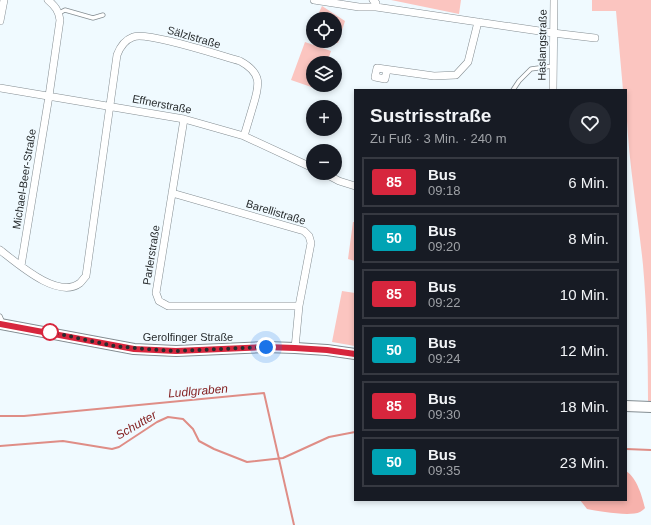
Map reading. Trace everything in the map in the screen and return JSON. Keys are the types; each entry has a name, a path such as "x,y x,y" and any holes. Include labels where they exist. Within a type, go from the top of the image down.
{"street":[{"path":"0,21 4,0"},
{"path":"48,0 57,8 59,14"},
{"path":"314,0 366,4 376,7 595,38"},
{"path":"373,0 376,3 376,7"},
{"name":"Haslangstraße","path":"553,89 554,0"},
{"name":"Michael-Beer-Straße","path":"21,266 49,96 60,20 59,14"},
{"path":"387,70 434,76 456,75 468,62 478,22"},
{"name":"Sälzlstraße","path":"0,250 47,283 60,287 72,287 80,283 86,276 117,55 120,47 127,39 141,35 156,38 240,61 250,68 255,73 259,84 258,92 244,136"},
{"name":"Effnerstraße","path":"0,88 184,119 244,136 306,165"},
{"name":"Parlerstraße","path":"184,119 156,293 159,301 168,306 299,306"},
{"path":"337,180 354,186"},
{"name":"Barellistraße","path":"172,193 304,231 309,236 312,243 299,306 295,348"},
{"name":"Gerolfinger Straße","path":"1,322 134,349 176,351 266,347 327,350 354,354"},
{"path":"627,406 651,407"}],"lane":[{"path":"59,14 65,10 93,18 103,15"},
{"path":"514,89 530,69 553,66"}],"shaded area":[{"path":"391,0 461,0 459,14"},
{"path":"592,0 651,0 651,401 648,401 647,333 643,265 627,123 627,89 623,89 616,11 592,11"},
{"path":"322,6 331,12 319,12"},
{"path":"342,19 345,21 342,30"},
{"path":"305,42 306,48 322,48 331,51 329,56 306,56 306,85 291,80"},
{"path":"353,222 354,222 354,261 348,259"},
{"path":"342,291 354,293 354,346 332,342"},
{"path":"627,472 633,478 641,493 645,508 640,512 629,514 587,509 581,501 627,501"}],"waterway":[{"name":"Ludlgraben","path":"0,416 24,416 264,393 294,525"},
{"name":"Schutter","path":"0,446 63,441 112,449 119,447 157,422 168,417 183,419 193,429 199,441 214,449 247,462 283,458 329,437 354,432"},
{"name":"Schutter","path":"627,449 651,450"}],"bus line":[{"name":"85","path":"0,324 50,332 134,349 176,351 266,347 327,350 354,354"}],"route":[{"path":"50,332 134,349 176,351 266,347"}]}
